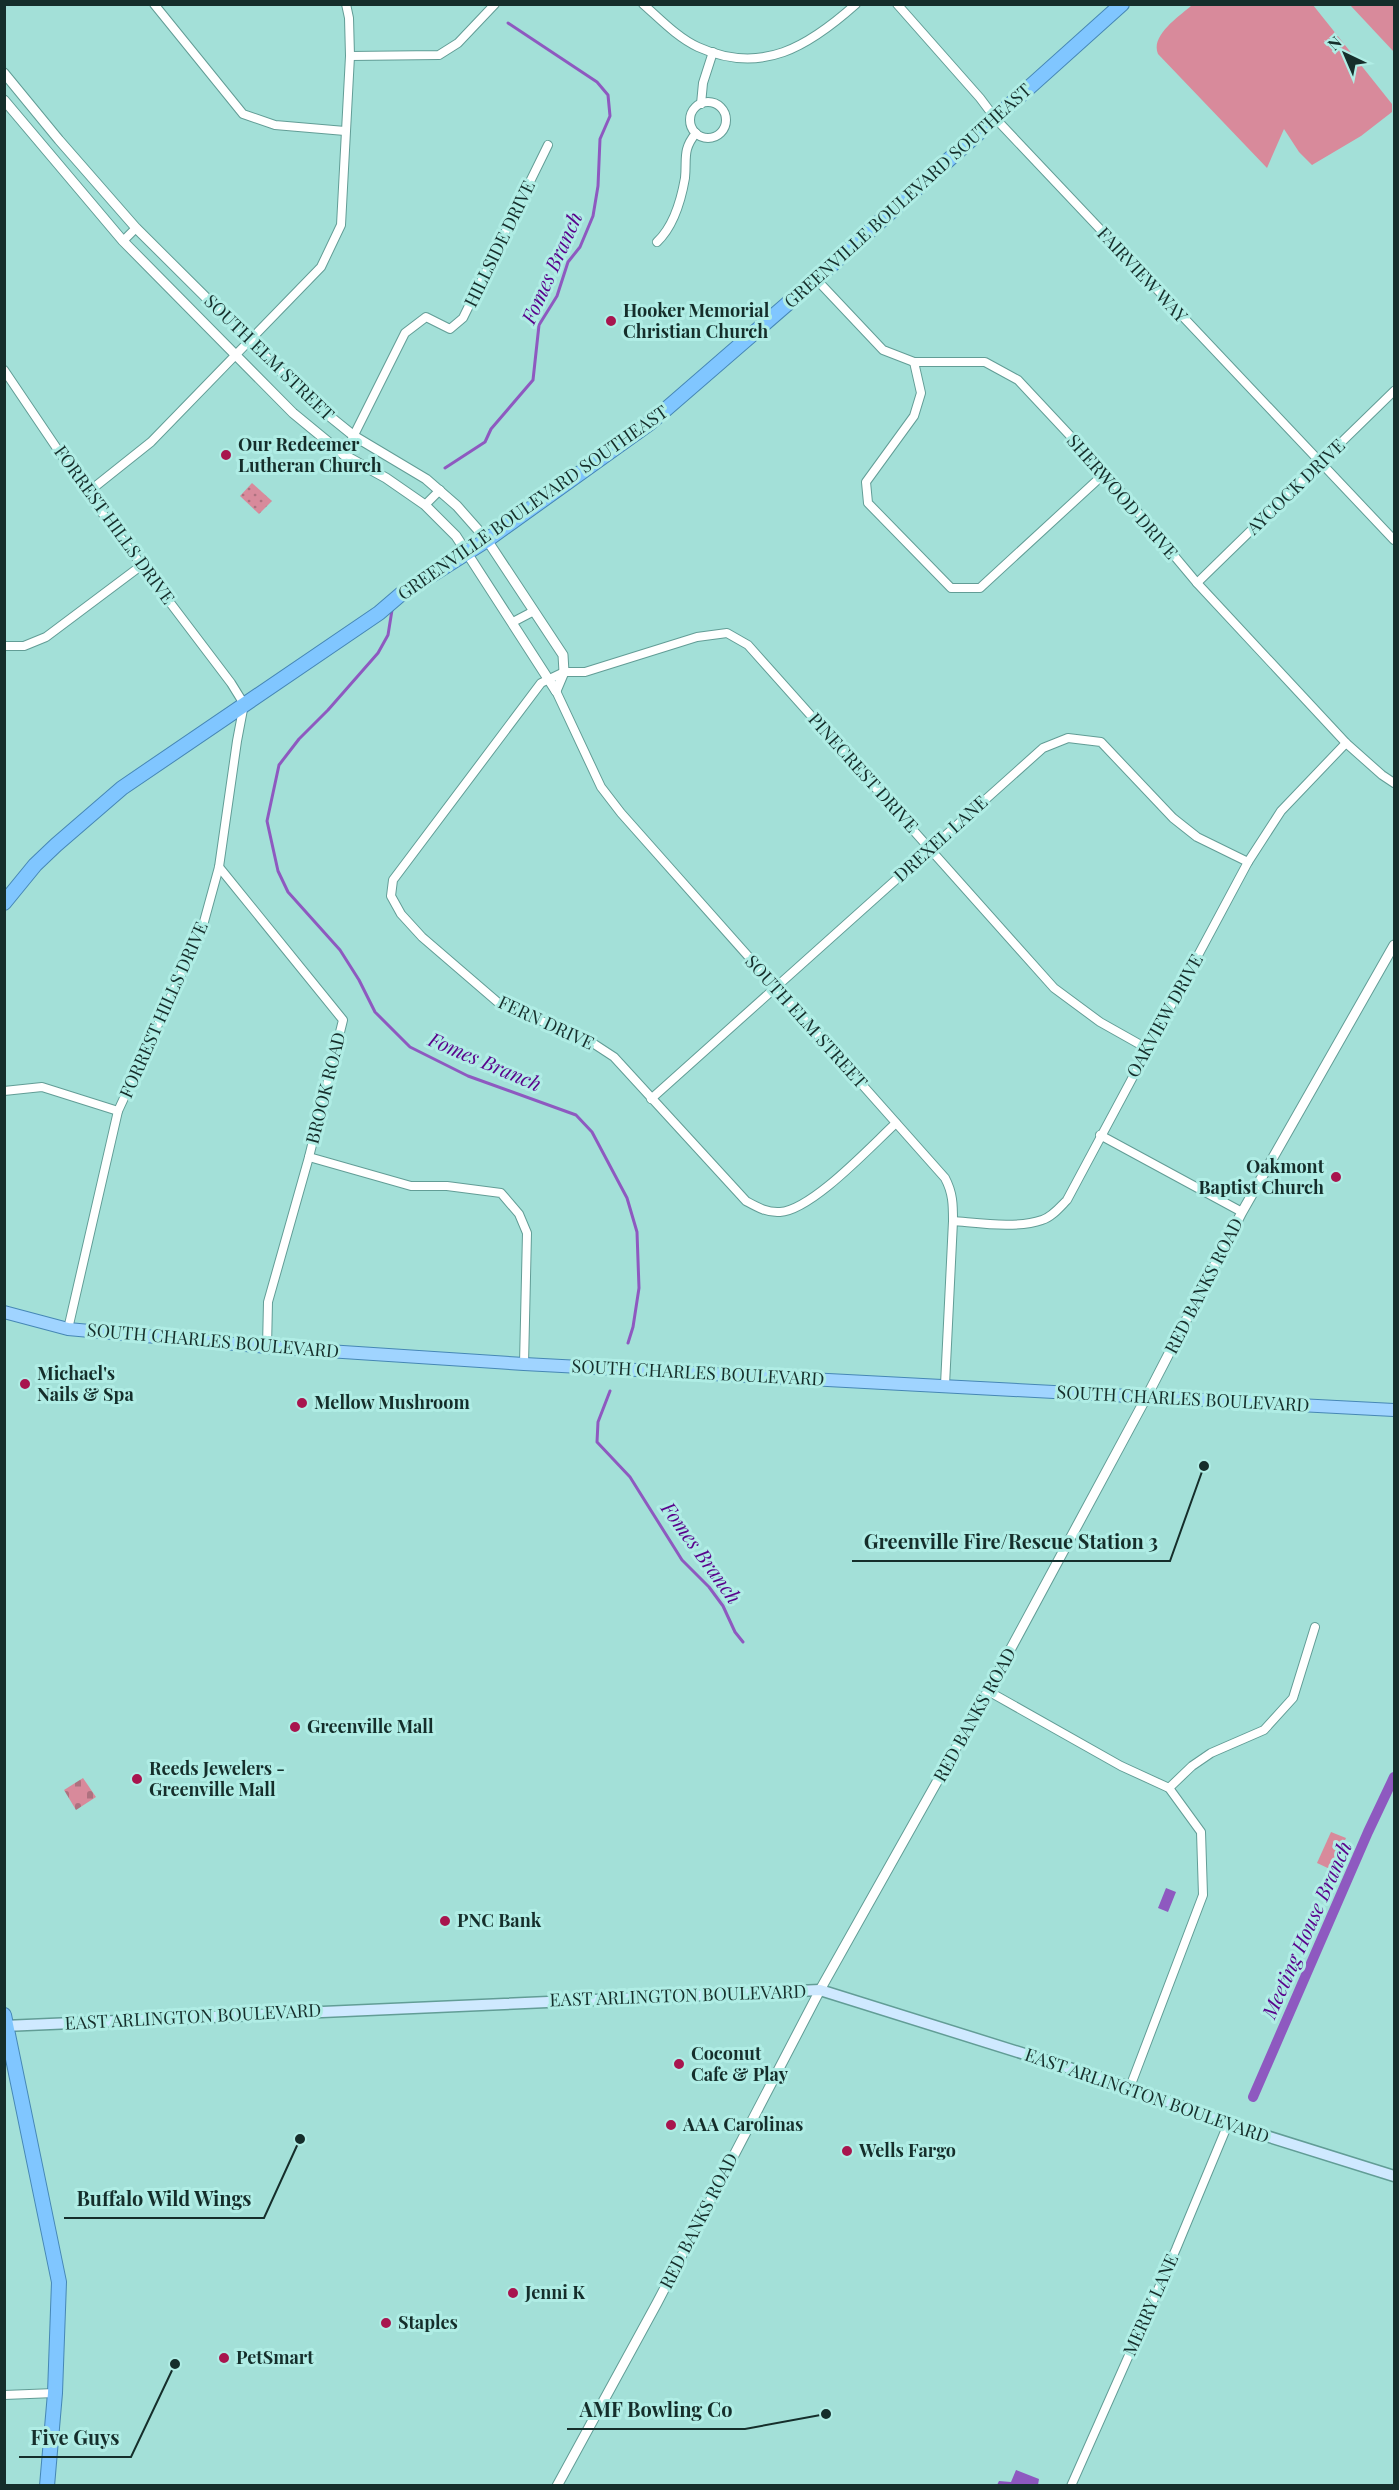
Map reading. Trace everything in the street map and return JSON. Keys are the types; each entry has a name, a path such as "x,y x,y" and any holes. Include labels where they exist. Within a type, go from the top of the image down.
{"highway":[{"name":"GREENVILLE BOULEVARD SOUTHEAST","path":"4,903 35,865 130,782 379,613 400,595 487,540 650,423 816,279 1122,4"},
{"path":"5,2022 59,2282 55,2393 47,2486"}],"main road":[{"name":"SOUTH CHARLES BOULEVARD","path":"4,1312 68,1329 267,1347 524,1364 1395,1410"},
{"name":"EAST ARLINGTON BOULEVARD","path":"5,2022 820,1990 1130,2086 1228,2124 1395,2176"}],"street":[{"path":"154,4 243,114 274,125 345,131"},
{"path":"87,493 151,442 321,267 341,225 350,56 349,18 346,4"},
{"path":"350,56 439,55 458,43 495,4"},
{"path":"643,4 684,39 698,47 745,58 763,58 788,52 811,42 856,4"},
{"name":"FAIRVIEW WAY","path":"897,4 980,98 994,118 1320,464 1395,540"},
{"path":"701,104 702,83 713,52"},
{"name":"SOUTH ELM STREET","path":"4,73 136,228 307,398 354,436 407,466 440,490 487,540 563,654 564,672"},
{"name":"SOUTH ELM STREET","path":"4,100 123,241 293,413 344,455 386,478 425,505 456,536 556,691 601,787 621,813 945,1178 953,1199 945,1385"},
{"path":"707,102 718,105 725,115 726,120 718,135 706,138 696,133 691,117 696,107 701,104 707,102"},
{"path":"657,242 667,232 673,221 685,177 684,158 688,142 696,133"},
{"path":"45,151 59,140"},
{"name":"HILLSIDE DRIVE","path":"344,455 405,333 426,317 450,329 463,318 548,145"},
{"path":"123,241 136,228"},
{"name":"SHERWOOD DRIVE","path":"816,279 883,350 914,362 985,362 1018,380 1105,473 1197,583 1346,743 1382,775 1395,783"},
{"path":"914,362 921,393 914,416 866,482 868,503 951,588 980,588 1105,473"},
{"name":"FORREST HILLS DRIVE","path":"4,370 87,493 231,683 244,704 219,867 202,929 118,1111 68,1329"},
{"name":"AYCOCK DRIVE","path":"1197,583 1395,391"},
{"path":"425,505 440,490"},
{"path":"4,646 24,646 46,637 142,565"},
{"path":"513,622 534,611"},
{"name":"PINECREST DRIVE","path":"564,672 585,672 697,636 727,633 748,645 1054,987 1100,1022 1148,1049"},
{"path":"556,691 564,672"},
{"name":"FERN DRIVE","path":"564,672 541,683 393,880 391,896 401,914 422,937 501,1005 585,1038 614,1057 746,1201 763,1211 781,1212 801,1205 819,1194 896,1123"},
{"name":"DREXEL LANE","path":"651,1098 1042,748 1068,738 1101,742 1173,818 1197,837 1248,862"},
{"name":"OAKVIEW DRIVE","path":"953,1221 1010,1225 1042,1221 1056,1212 1066,1200 1248,862 1281,811 1346,743"},
{"name":"BROOK ROAD","path":"219,867 343,1020 309,1157 268,1302 267,1347"},
{"name":"RED BANKS ROAD","path":"557,2486 657,2303 820,1990 988,1691 1147,1396 1242,1212 1395,945"},
{"path":"4,1091 42,1087 118,1111"},
{"path":"1100,1135 1242,1212"},
{"path":"309,1157 411,1186 447,1186 501,1193 519,1214 526,1233 524,1364"},
{"path":"1168,1788 1192,1766 1211,1753 1264,1730 1293,1698 1315,1627"},
{"path":"988,1691 1121,1766 1168,1788 1201,1832 1203,1895 1130,2086"},
{"name":"MERRY LANE","path":"1071,2486 1176,2249 1228,2124"},
{"path":"4,2395 55,2393"}],"green space":[{"path":"1192,5 1313,5 1392,104 1392,112 1361,136 1312,165 1299,152 1284,129 1267,168 1158,54 1158,40 1162,33"},
{"path":"1350,5 1394,5 1394,52"},
{"path":"252,483 272,501 259,514 240,496"},
{"path":"83,1778 96,1797 76,1810 64,1790"},
{"path":"1331,1832 1346,1838 1332,1870 1317,1863"}],"shaded area":[{"path":"1166,1888 1176,1892 1168,1912 1158,1908"},
{"path":"1016,2470 1039,2479 1038,2485 997,2485 999,2481 1011,2482"}],"waterway":[{"name":"Fomes Branch","path":"445,468 485,442 491,429 533,380 539,325 557,296 568,262 580,247 593,216 598,186 600,139 610,116 608,95 597,82 508,23"},
{"name":"Fomes Branch","path":"392,610 388,635 378,653 299,739 279,765 267,821 278,871 288,892 340,950 375,1012 410,1047 468,1076 576,1115 592,1132 627,1198 637,1232 639,1288 628,1343"},
{"name":"Fomes Branch","path":"610,1391 598,1422 597,1442 630,1477 682,1560 709,1587 723,1606 735,1632 743,1642"},
{"name":"Meeting House Branch","path":"1253,2097 1394,1777"}],"place":[{"name":"Hooker Memorial Christian Church","path":"611,321"},
{"name":"Our Redeemer Lutheran Church","path":"226,455"},
{"name":"Oakmont Baptist Church","path":"1336,1177"},
{"name":"Michael's Nails & Spa","path":"25,1384"},
{"name":"Mellow Mushroom","path":"302,1403"},
{"name":"Greenville Fire/Rescue Station 3","path":"1204,1466"},
{"name":"Greenville Mall","path":"295,1727"},
{"name":"Reeds Jewelers - Greenville Mall","path":"137,1779"},
{"name":"PNC Bank","path":"445,1921"},
{"name":"Coconut Cafe & Play","path":"679,2064"},
{"name":"AAA Carolinas","path":"671,2125"},
{"name":"Buffalo Wild Wings","path":"300,2139"},
{"name":"Wells Fargo","path":"847,2151"},
{"name":"Jenni K","path":"513,2293"},
{"name":"Staples","path":"386,2323"},
{"name":"PetSmart","path":"224,2358"},
{"name":"Five Guys","path":"175,2364"},
{"name":"AMF Bowling Co","path":"826,2414"}]}
